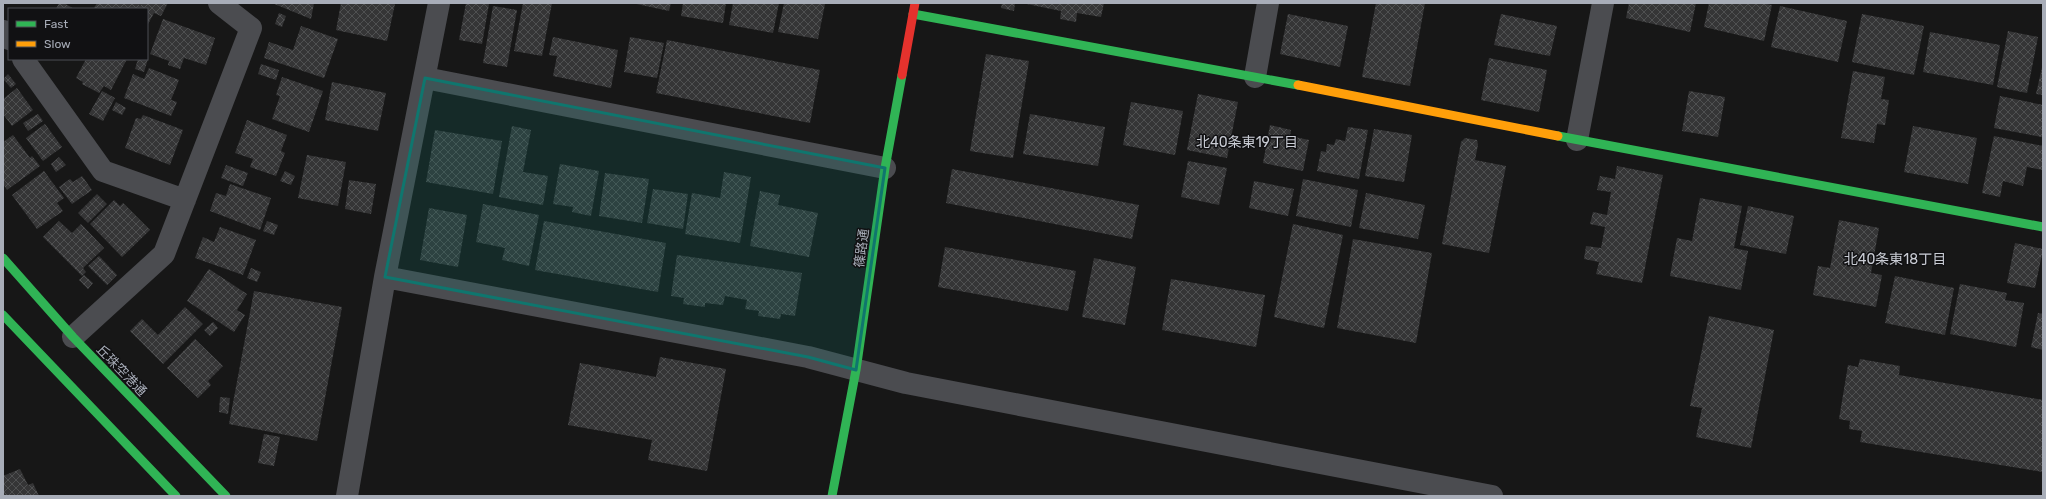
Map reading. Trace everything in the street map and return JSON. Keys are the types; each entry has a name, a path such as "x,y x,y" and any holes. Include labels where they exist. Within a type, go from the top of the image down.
{"street":[{"path":"73,337 164,254 251,28 219,3"},
{"path":"347,496 385,277 439,3"},
{"name":"篠路通","path":"832,496 856,370 885,168 915,3"},
{"path":"1255,77 1268,3"},
{"path":"1577,140 1603,3"},
{"path":"913,14 1255,77 1577,140 2043,227"},
{"path":"24,60 103,170 186,200"},
{"path":"425,78 885,168"},
{"name":"丘珠空港通","path":"3,258 73,337 226,496"},
{"path":"385,277 808,357 906,383 1492,496"},
{"path":"3,315 176,496"}],"highlighted area":[{"path":"425,78 885,168 856,370 808,357 385,277"}],"building":[{"path":"59,3 64,3 72,8 56,8"},
{"path":"97,3 139,3 140,6 141,3 168,3 161,16 154,13 148,24 148,8 94,8"},
{"path":"272,3 314,3 311,19"},
{"path":"341,3 395,4 387,41 336,30"},
{"path":"466,3 489,4 482,44 459,40"},
{"path":"523,3 552,3 542,56 514,51"},
{"path":"632,3 671,3 669,11"},
{"path":"683,3 726,3 723,23 681,16"},
{"path":"733,3 779,3 773,33 729,25"},
{"path":"784,3 825,4 818,39 778,32"},
{"path":"1002,3 1015,3 1014,11 1001,8"},
{"path":"1022,3 1104,3 1101,17 1077,13 1076,22 1060,19 1061,11"},
{"path":"1376,3 1425,3 1410,86 1362,77"},
{"path":"1629,3 1696,3 1690,32 1626,18"},
{"path":"1709,3 1762,3 1772,5 1764,41 1704,27"},
{"path":"493,6 517,10 507,67 483,63"},
{"path":"1780,6 1847,21 1838,62 1771,47"},
{"path":"279,13 286,16 282,27 275,24"},
{"path":"1288,14 1348,26 1340,67 1280,54"},
{"path":"1501,14 1557,26 1550,56 1494,45"},
{"path":"1862,14 1924,26 1914,75 1852,62"},
{"path":"163,19 215,38 206,65 184,58 180,69 168,65 169,61 150,54"},
{"path":"301,26 338,39 324,78 264,58 269,42 293,50"},
{"path":"2008,31 2038,37 2027,93 1997,87"},
{"path":"1930,32 2000,45 1993,85 1923,72"},
{"path":"553,37 618,50 611,88 553,76 557,56 549,55"},
{"path":"630,37 664,43 657,78 624,72"},
{"path":"667,40 820,70 810,123 656,93"},
{"path":"986,54 1029,61 1013,158 970,151"},
{"path":"1489,58 1547,70 1539,112 1481,100"},
{"path":"85,60 126,60 111,90 104,86 99,93 82,84 83,82 76,78"},
{"path":"138,60 148,60 144,72 135,69"},
{"path":"2043,63 2043,95 2036,94"},
{"path":"261,64 279,70 276,80 258,74"},
{"path":"149,68 179,80 171,100 177,102 171,116 124,98 133,74 144,79"},
{"path":"1853,71 1885,77 1881,99 1889,100 1885,125 1877,124 1874,143 1841,138"},
{"path":"8,74 16,84 11,88 3,79"},
{"path":"282,77 323,91 309,132 272,119 280,96 276,95"},
{"path":"332,82 386,93 378,131 325,120"},
{"path":"17,88 33,110 12,126 3,114 3,99"},
{"path":"102,91 115,98 103,121 89,114"},
{"path":"1689,91 1725,97 1718,137 1682,131"},
{"path":"1198,94 1238,102 1227,158 1187,150"},
{"path":"2000,96 2043,105 2042,137 1994,128"},
{"path":"116,102 126,108 122,115 112,110"},
{"path":"1131,102 1183,111 1175,155 1123,145"},
{"path":"38,114 43,121 28,131 23,123"},
{"path":"1030,114 1105,127 1098,166 1023,154"},
{"path":"143,115 183,130 170,165 125,148 136,118 141,119"},
{"path":"247,120 287,135 281,151 285,153 276,176 250,167 253,159 235,153"},
{"path":"45,124 62,147 43,161 26,138"},
{"path":"1270,125 1291,130 1290,136 1309,140 1303,171 1263,163"},
{"path":"512,126 531,130 523,172 548,176 543,205 499,197"},
{"path":"1913,126 1977,138 1968,184 1904,172"},
{"path":"1348,127 1368,130 1359,179 1317,171 1321,151 1326,152 1327,144 1334,145 1336,139 1345,141"},
{"path":"1374,129 1412,135 1404,182 1365,176"},
{"path":"435,130 502,141 493,194 426,182"},
{"path":"13,135 30,158 32,156 40,166 7,190 3,184 3,142"},
{"path":"1994,136 2043,146 2043,170 2027,167 2023,186 2003,181 2000,197 1982,193"},
{"path":"1465,138 1477,140 1478,145 1475,160 1506,166 1489,253 1442,244 1461,142"},
{"path":"307,155 346,162 338,206 298,198"},
{"path":"59,157 66,165 56,172 51,164"},
{"path":"1188,161 1227,168 1219,205 1181,197"},
{"path":"560,164 599,171 591,216 572,212 573,207 553,204"},
{"path":"226,165 248,173 243,186 221,178"},
{"path":"1617,166 1663,175 1642,283 1596,274 1599,262 1584,259 1586,246 1601,248 1605,227 1590,224 1593,212 1607,215 1611,192 1597,190 1600,176 1615,179"},
{"path":"952,169 1139,205 1132,239 946,203"},
{"path":"44,171 64,198 57,203 63,211 37,229 12,195"},
{"path":"285,171 295,176 291,185 280,181"},
{"path":"724,172 751,177 740,243 685,234 692,193 720,198"},
{"path":"605,173 649,179 642,223 599,216"},
{"path":"82,176 92,190 72,204 59,187 70,179 73,182"},
{"path":"1303,179 1358,190 1351,227 1296,216"},
{"path":"349,180 376,184 371,214 345,209"},
{"path":"1254,181 1294,189 1288,216 1249,208"},
{"path":"230,184 271,198 260,230 210,211 216,193 226,196"},
{"path":"653,189 688,194 683,229 647,223"},
{"path":"760,191 780,195 778,205 818,213 809,257 750,246"},
{"path":"1366,193 1425,205 1418,239 1359,228"},
{"path":"97,194 107,204 88,223 78,213"},
{"path":"1700,198 1742,206 1734,248 1748,251 1741,290 1670,276 1677,238 1692,241"},
{"path":"114,200 120,206 123,203 150,230 122,257 90,224"},
{"path":"483,204 539,215 529,266 502,260 505,248 476,242"},
{"path":"1748,206 1794,216 1786,254 1740,245"},
{"path":"429,208 467,215 458,267 420,260"},
{"path":"1839,220 1879,228 1871,273 1882,275 1876,307 1813,295 1818,266 1830,268"},
{"path":"59,221 72,233 81,224 104,248 83,268 86,272 82,276 43,237"},
{"path":"267,221 278,225 274,235 263,231"},
{"path":"544,221 666,243 658,292 535,270"},
{"path":"1293,224 1343,235 1324,328 1274,317"},
{"path":"220,227 256,240 243,275 195,258 203,237 214,242"},
{"path":"1353,239 1432,253 1416,343 1337,328"},
{"path":"2015,243 2043,249 2035,288 2007,283"},
{"path":"945,247 1076,271 1068,311 938,287"},
{"path":"677,255 802,273 795,316 781,314 780,319 758,316 759,311 745,309 747,300 725,296 723,305 705,303 705,307 683,304 684,298 671,296"},
{"path":"99,256 117,275 107,285 88,266"},
{"path":"1094,258 1136,267 1125,325 1082,317"},
{"path":"251,268 261,272 257,282 247,278"},
{"path":"209,269 247,294 237,310 245,315 234,332 187,301"},
{"path":"84,275 93,283 88,289 79,280"},
{"path":"1895,276 1954,288 1945,335 1885,323"},
{"path":"1171,279 1265,295 1256,347 1162,330"},
{"path":"1960,284 2007,293 2005,300 2024,303 2016,347 1950,334"},
{"path":"254,291 342,307 317,441 229,424"},
{"path":"185,307 203,324 163,364 130,331 142,319 158,335"},
{"path":"2038,313 2043,314 2043,350 2031,347"},
{"path":"1709,316 1774,330 1751,448 1696,437 1702,408 1690,406"},
{"path":"213,322 218,328 210,336 204,330"},
{"path":"195,339 223,366 208,381 211,385 198,398 167,368"},
{"path":"660,357 726,369 707,471 648,460 652,440 568,425 580,363 656,377"},
{"path":"1860,359 1900,366 1899,375 2043,400 2043,472 1860,442 1862,431 1849,429 1850,421 1839,419 1848,365 1858,367"},
{"path":"220,397 230,398 228,414 219,412"},
{"path":"264,434 280,437 274,466 258,463"},
{"path":"20,469 28,485 33,483 39,496 3,496 3,476"}],"traffic: fast":[{"path":"913,14 1298,85"},
{"path":"832,496 856,370 885,168 902,75"},
{"path":"1558,136 2043,227"},
{"path":"3,258 73,337 226,496"},
{"path":"3,315 176,496"}],"traffic: slow":[{"path":"1298,85 1558,136"}],"traffic: jam":[{"path":"902,75 915,3"}],"district":[{"name":"北40条東19丁目","path":"1247,142"},
{"name":"北40条東18丁目","path":"1895,259"}]}
